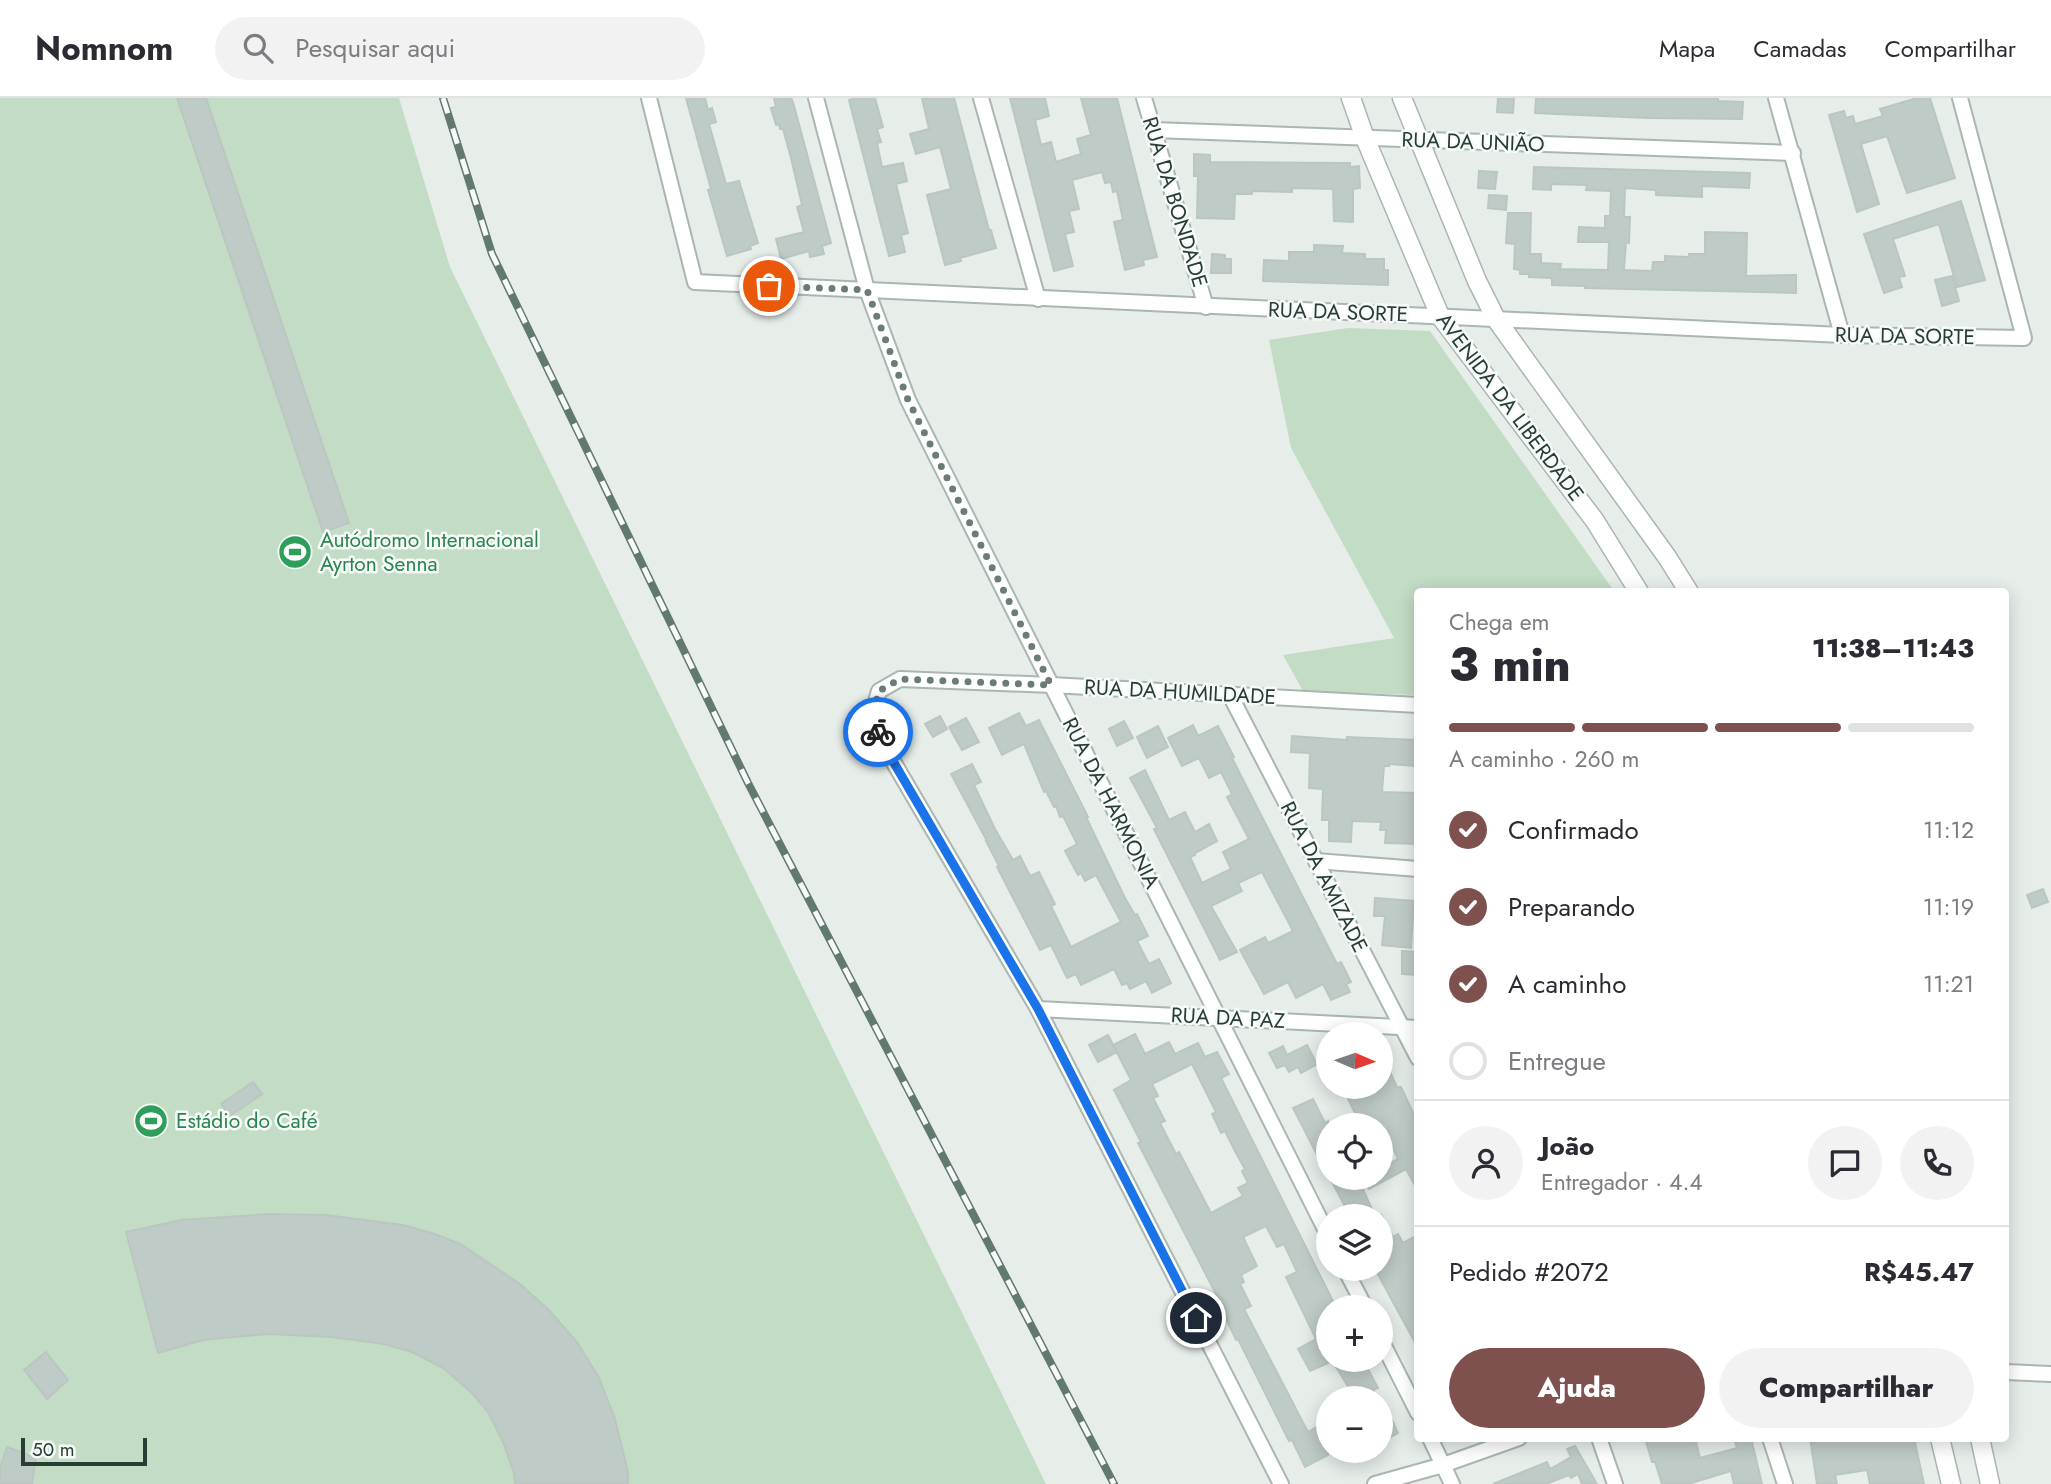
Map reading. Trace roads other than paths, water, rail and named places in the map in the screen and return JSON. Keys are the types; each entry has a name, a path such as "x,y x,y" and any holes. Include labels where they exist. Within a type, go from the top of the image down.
{"street":[{"name":"RUA DA SORTE","path":"649,98 695,282 1842,335 2024,338 1960,98"},
{"name":"RUA DA HARMONIA","path":"816,98 867,290 908,400 1316,1211"},
{"path":"981,98 1038,299"},
{"name":"RUA DA BONDADE","path":"1144,98 1206,307"},
{"name":"AVENIDA DA LIBERDADE","path":"1351,98 1365,138 1440,316 1595,522 1636,588"},
{"name":"AVENIDA DA LIBERDADE","path":"1402,98 1477,281 1496,319 1686,588"},
{"path":"1776,98 1842,335"},
{"name":"RUA DA UNIÃO","path":"1153,130 1793,153"},
{"name":"RUA DA HUMILDADE","path":"1038,1009 880,739 873,712 879,691 900,679 1414,705"},
{"name":"RUA DA AMIZADE","path":"1230,695 1414,1051"},
{"path":"1316,861 1414,869"},
{"path":"1038,1009 1281,1484"},
{"name":"RUA DA PAZ","path":"1038,1009 1414,1028"},
{"path":"1393,1364 1414,1405"},
{"path":"2009,1372 2051,1374"},
{"path":"1432,1442 1452,1484"},
{"path":"1375,1484 1443,1465 1507,1442"},
{"path":"1600,1442 1615,1484"},
{"path":"1771,1442 1785,1484"},
{"path":"1941,1442 1951,1484"},
{"path":"1981,1442 1990,1484"}],"railway":[{"path":"443,98 492,254 748,783 1114,1484"}],"place":[{"name":"Autódromo Internacional Ayrton Senna","path":"295,552"},
{"name":"Estádio do Café","path":"151,1121"}]}
